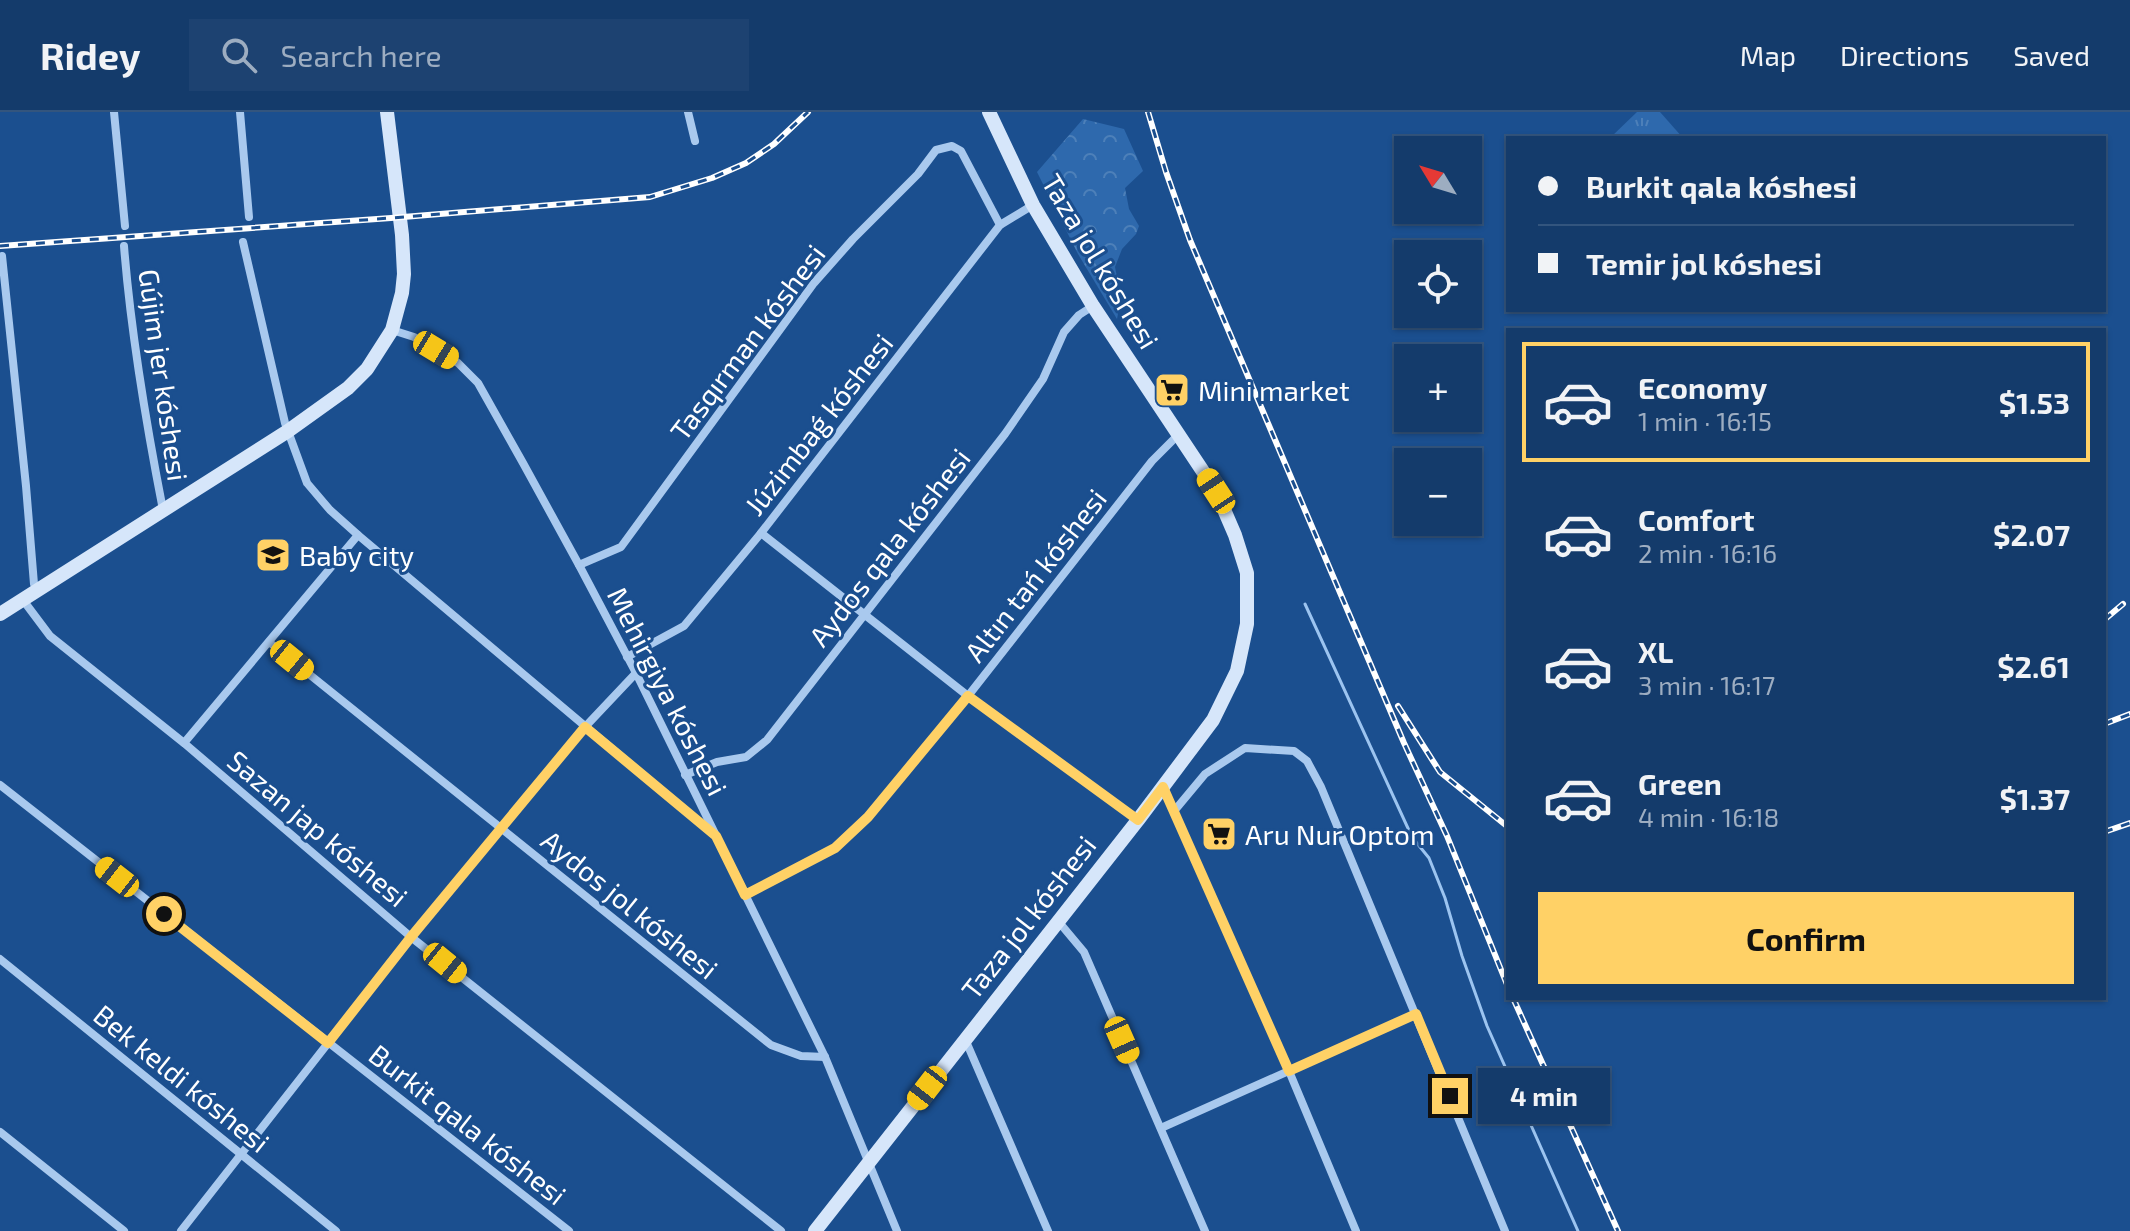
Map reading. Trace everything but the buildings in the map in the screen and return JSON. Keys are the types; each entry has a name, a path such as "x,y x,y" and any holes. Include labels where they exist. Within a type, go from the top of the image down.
{"main road":[{"path":"0,614 288,431 348,388 367,369 392,330 404,274 399,196 387,112"},
{"name":"Taza jol kóshesi","path":"815,1231 1213,720 1237,671 1247,624 1247,573 1216,491 1093,306 1033,205 989,112"}],"street":[{"path":"114,112 125,226"},
{"path":"240,112 249,217"},
{"path":"688,112 695,141"},
{"name":"Tasqırman kóshesi","path":"579,565 621,547 814,283 918,174 936,150 952,146 961,151 1000,225"},
{"name":"Júzimbaǵ kóshesi","path":"627,657 684,626 761,533 1000,225 1033,205"},
{"path":"243,242 288,431 307,483 330,510 358,535 716,836"},
{"name":"Gújim jer kóshesi","path":"124,246 144,411 163,510"},
{"path":"2,256 34,584 38,591"},
{"name":"Aydos qala kóshesi","path":"685,775 717,762 746,757 767,740 1005,434 1043,379 1064,332 1079,315 1093,306"},
{"name":"Mehirgiya kóshesi","path":"392,330 414,337 458,363 478,383 636,673 825,1057 897,1231"},
{"name":"Altın tań kóshesi","path":"745,895 835,848 868,817 968,696 1152,461 1179,434"},
{"path":"761,533 968,696 1138,820"},
{"path":"184,743 358,535"},
{"name":"Sazan jap kóshesi","path":"23,600 50,636 184,743 411,937 781,1231"},
{"name":"Aydos jol kóshesi","path":"269,642 771,1045 801,1056 825,1057"},
{"path":"181,1231 411,937 585,727 636,673"},
{"path":"1175,810 1205,774 1245,748 1294,751 1307,761 1321,787 1505,1231"},
{"name":"Burkit qala kóshesi","path":"0,785 569,1231"},
{"path":"1163,787 1356,1231"},
{"path":"1058,921 1084,952 1205,1231"},
{"name":"Bek keldi kóshesi","path":"0,959 336,1231"},
{"path":"1161,1128 1416,1014"},
{"path":"965,1039 1048,1231"},
{"path":"0,1132 124,1231"}],"green space":[{"path":"1637,112 1660,112 1681,136 1612,136"},
{"path":"1083,119 1124,129 1143,171 1125,188 1129,209 1139,226 1122,249 1115,267 1121,297 1117,319 1078,254 1037,172"}],"waterway":[{"path":"1305,604 1412,837 1429,858 1487,1026 1578,1231"}],"railway":[{"path":"0,246 650,197 712,178 746,163 774,144 808,112"},
{"path":"1148,112 1190,240 1404,743 1447,836 1506,982"},
{"path":"2106,618 2123,604"},
{"path":"1398,706 1440,772 1506,825"},
{"path":"2106,723 2130,714"},
{"path":"2106,831 2130,823"},
{"path":"1514,1000 1618,1231"}],"place":[{"name":"Mini market","path":"1172,390"},
{"name":"Baby city","path":"273,555"},
{"name":"Aru Nur Optom","path":"1219,834"}],"route":[{"path":"164,914 328,1043 411,937 585,727 716,836 745,895 835,848 868,817 968,696 1138,820 1163,787 1289,1071 1416,1014 1450,1096"}]}
